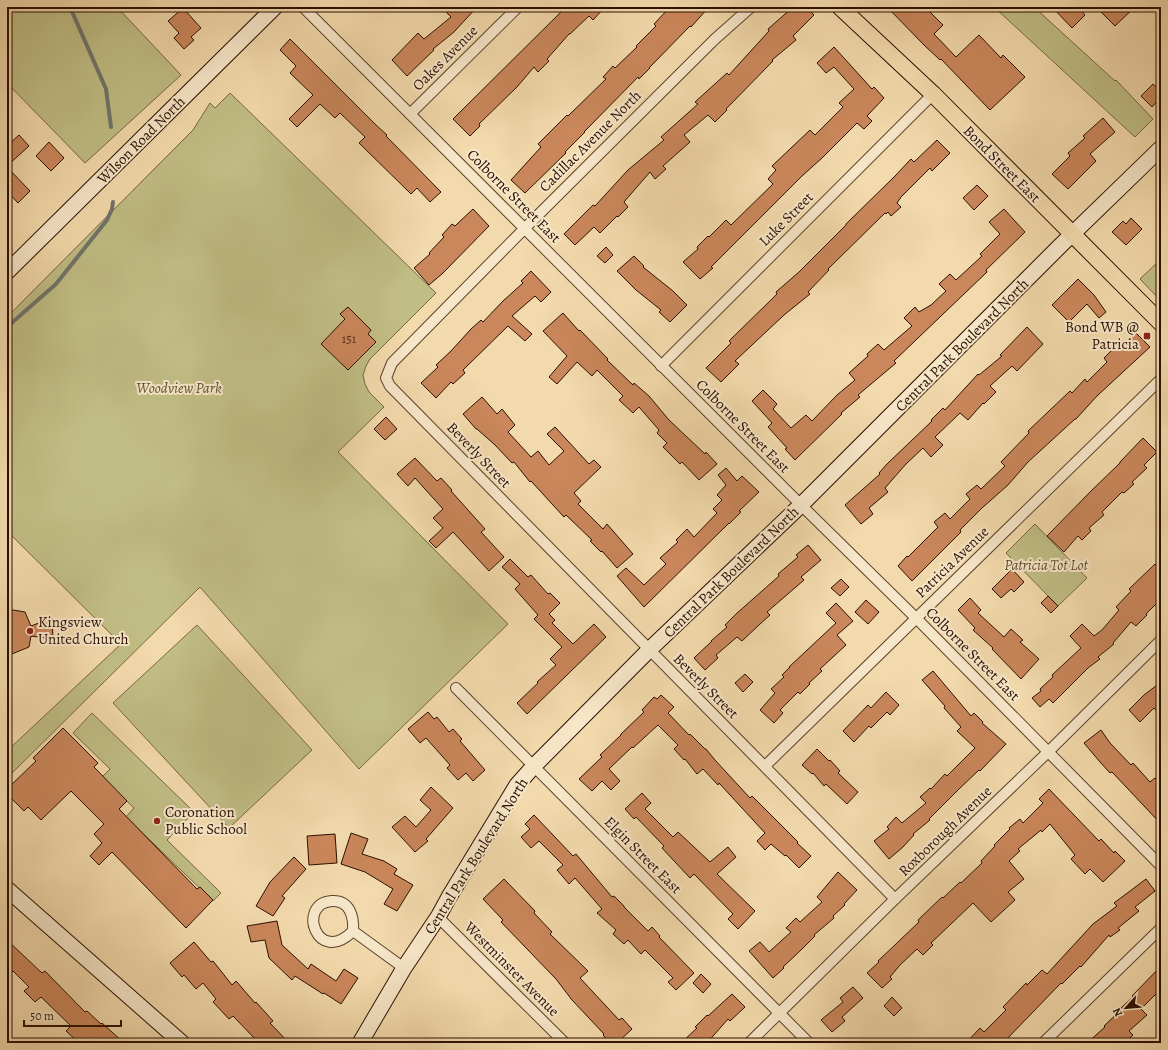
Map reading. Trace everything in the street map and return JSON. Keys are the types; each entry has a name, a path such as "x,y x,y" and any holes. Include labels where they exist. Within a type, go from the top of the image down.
{"main road":[{"name":"Bond Street East","path":"840,7 933,94 1161,323"}],"street":[{"name":"Wilson Road North","path":"7,272 275,7"},
{"name":"Colborne Street East","path":"303,7 801,506 916,618 1161,866"},
{"name":"Oakes Avenue","path":"410,114 518,7"},
{"name":"Cadillac Avenue North","path":"428,425 390,386 386,378 392,363 715,39 751,7"},
{"name":"Luke Street","path":"661,366 933,94"},
{"name":"Central Park Boulevard North","path":"360,1043 404,968 438,917 517,785 533,767 649,650 801,506 1072,234 1161,148"},
{"name":"Patricia Avenue","path":"765,766 1161,379"},
{"name":"Beverly Street","path":"428,425 895,899"},
{"name":"Roxborough Avenue","path":"749,1043 1161,640"},
{"name":"Elgin Street East","path":"456,688 809,1043"},
{"path":"7,889 182,1043"},
{"path":"330,901 337,901 351,911 354,921 352,931 340,941 333,943 326,941 318,936 314,930 312,923 313,915 323,904 330,901"},
{"name":"Westminster Avenue","path":"438,917 565,1043"},
{"path":"1043,1043 1161,928"},
{"path":"352,931 404,968"}],"green space":[{"path":"7,7 117,7 181,75 85,163 7,83"},
{"path":"994,7 1034,7 1115,81 1116,80 1153,119 1135,137"},
{"name":"Woodview Park","path":"230,93 436,293 370,359 363,375 365,384 369,392 384,407 338,452 508,624 359,769 200,587 7,778 7,751 121,644 7,531 7,317 193,130 210,103 215,108"},
{"path":"1161,259 1161,301 1140,279"},
{"name":"Patricia Tot Lot","path":"1035,524 1087,578 1058,606 1006,553"},
{"path":"197,625 312,750 229,828 113,703"},
{"path":"92,713 194,812 167,840 221,893 213,901 126,817 134,808 102,777 110,769 73,733"}],"building":[{"path":"441,7 477,7 454,32 433,49 434,50 407,76 392,60 418,33 424,39 451,17"},
{"path":"566,7 605,7 593,20 589,16 569,34 547,59 549,61 538,72 534,67 517,87 479,124 480,126 470,136 453,119"},
{"path":"670,7 709,7 691,27 690,26 639,79 638,77 565,152 566,153 525,193 511,180 541,147 538,144 606,79 603,77 613,66 615,68 637,47 636,46 656,26 654,24"},
{"path":"793,7 806,7 814,15 793,36 796,40 772,60 773,61 715,122 708,115 684,135 690,142 663,166 666,169 655,179 650,172 624,202 628,207 618,217 617,216 600,233 594,227 575,245 564,234 593,205 595,206 628,170 664,140 661,137 698,104 695,102 727,73 729,75 769,31 768,29"},
{"path":"887,7 925,7 943,25 934,34 956,57 979,35 1001,58 1003,55 1025,77 990,110 941,59 940,60 924,45"},
{"path":"1052,7 1078,7 1085,15 1072,28"},
{"path":"1106,7 1135,7 1115,26 1101,12"},
{"path":"183,8 201,28 191,37 194,40 184,49 174,38 179,33 168,21"},
{"path":"290,39 387,135 386,136 441,192 430,202 417,188 411,194 359,143 365,137 340,113 335,118 320,104 297,127 289,119 313,95 290,73 296,66 280,50"},
{"path":"834,47 872,89 874,87 884,98 867,116 872,121 864,129 857,123 711,267 713,268 700,279 683,262 726,220 731,225 773,184 768,179 776,170 772,166 810,130 815,135 843,107 839,103 854,89 834,67 826,73 817,63"},
{"path":"1153,84 1161,92 1161,97 1152,107 1141,96"},
{"path":"1103,118 1115,132 1090,154 1096,161 1068,189 1052,174 1070,156 1068,153 1085,138 1083,136"},
{"path":"19,135 29,146 7,166 7,146"},
{"path":"937,140 950,153 932,171 930,168 901,197 897,203 901,207 891,216 888,212 886,214 885,213 828,269 829,270 808,292 810,294 784,315 735,361 739,364 721,382 706,368 731,343 729,341 777,294 776,292 799,272 911,159 914,162"},
{"path":"49,142 64,158 51,171 36,156"},
{"path":"7,167 30,191 18,203 7,191"},
{"path":"977,185 988,196 974,210 963,198"},
{"path":"473,209 489,226 443,273 429,285 414,268 430,254 429,253 444,237 442,235 452,224 455,226"},
{"path":"1004,209 1025,232 986,270 987,272 894,361 896,363 858,395 860,397 841,413 842,414 795,460 785,449 787,448 768,427 772,423 752,401 763,390 777,404 773,409 791,428 806,415 812,421 837,395 855,380 849,373 868,356 867,354 878,344 884,350 912,326 904,318 915,307 919,312 931,305 946,291 939,284 950,274 956,280 982,256 980,254 1000,234 989,222"},
{"path":"1131,218 1142,229 1126,245 1112,232 1123,221 1126,224"},
{"path":"606,247 613,255 605,263 597,256"},
{"path":"634,256 644,266 643,267 673,291 687,305 670,322 659,312 661,310 636,290 617,271"},
{"path":"531,271 551,292 541,302 535,296 512,316 532,334 525,341 508,326 463,370 465,373 453,384 451,382 436,398 421,383 438,367 436,365 471,329 481,320 483,322 523,283 521,281"},
{"path":"1078,279 1094,295 1106,312 1099,318 1087,304 1069,322 1052,305"},
{"path":"348,307 371,330 368,334 376,342 348,370 321,344 345,319 340,314"},
{"path":"563,313 608,359 607,360 633,385 634,383 649,396 669,420 705,454 706,452 717,464 699,480 682,462 680,464 663,447 667,443 657,433 659,430 639,407 633,413 619,400 623,396 597,370 592,376 577,362 557,384 549,377 567,356 543,331"},
{"path":"1027,327 1043,344 1017,371 1012,366 990,386 996,392 984,404 983,403 968,420 960,413 935,437 943,445 931,457 923,448 906,464 885,488 888,492 869,508 873,514 861,524 845,505 880,474 879,473 887,464 932,421 931,420 943,408 945,410 978,374 979,375 1002,356 1000,355"},
{"path":"1135,332 1150,347 1097,396 1076,419 1028,462 1008,485 960,530 961,532 912,581 898,566 938,527 934,522 945,513 950,519 970,499 966,494 977,485 981,489 1005,466 1001,462 1029,433 1028,431 1070,391 1072,393 1085,379 1087,382 1107,362 1104,358 1115,347 1118,349"},
{"path":"482,397 497,414 502,409 515,425 508,432 531,457 538,451 549,465 564,451 547,434 555,427 589,464 594,460 601,467 574,493 581,501 578,504 603,529 607,524 633,554 617,568 602,551 601,552 590,541 592,540 566,515 564,517 531,481 530,482 514,462 512,463 495,445 476,429 463,414"},
{"path":"386,417 397,429 385,440 374,429"},
{"path":"1143,438 1157,452 1144,465 1147,468 1132,482 1134,484 1124,493 1122,492 1102,512 1104,515 1089,528 1091,531 1082,540 1078,536 1064,552 1047,536"},
{"path":"415,458 437,481 441,478 452,490 451,491 485,529 481,532 504,557 489,571 453,532 436,548 429,541 443,528 433,518 443,509 415,478 408,486 397,474"},
{"path":"726,468 737,481 742,476 759,492 739,511 741,512 729,524 644,607 617,576 626,568 644,585 666,564 660,558 678,542 676,540 687,529 694,537 717,513 713,509 722,500 717,495 726,485 718,475"},
{"path":"808,545 821,560 801,577 804,580 767,612 770,615 742,641 737,637 716,655 718,658 705,670 694,658 727,627 725,625 736,614 779,576 778,574 798,557 796,555"},
{"path":"510,559 528,577 531,575 548,594 550,593 560,603 549,614 555,620 552,623 573,644 594,624 606,637 527,714 517,703 556,665 550,659 562,647 534,619 538,615 515,589 520,584 502,567"},
{"path":"1155,564 1161,571 1161,599 1136,626 1131,622 1113,643 1114,644 1098,657 1100,659 1088,668 1053,703 1049,699 1040,707 1032,698 1041,691 1040,689 1053,677 1052,675 1081,648 1070,636 1082,624 1094,636 1102,630 1119,610 1116,607 1131,591 1129,589"},
{"path":"1012,569 1024,582 1014,592 1011,589 1001,598 992,589"},
{"path":"841,579 849,587 840,596 831,588"},
{"path":"1048,596 1058,606 1051,613 1041,603"},
{"path":"970,598 981,610 978,613 1004,637 1011,629 1023,640 1020,642 1039,659 1021,679 992,649 993,648 973,630 975,628 958,610"},
{"path":"866,600 879,612 868,624 855,612"},
{"path":"836,603 853,621 837,635 846,645 820,669 822,671 800,694 798,692 780,710 783,713 774,723 760,710 775,693 771,689 784,677 782,675 836,623 826,613"},
{"name":"Kingsview United Church","path":"7,609 25,612 31,626 52,618 53,639 31,636 29,647 7,656"},
{"path":"933,671 971,716 974,713 983,722 982,723 1006,744 980,771 979,770 929,819 930,820 913,834 914,835 903,847 889,859 874,841 889,829 887,827 896,817 902,823 926,803 920,797 930,788 931,789 945,774 947,776 975,748 957,731 961,727 922,680"},
{"path":"745,674 753,682 743,692 735,683"},
{"path":"1161,682 1161,716 1154,708 1140,722 1129,710 1144,695"},
{"path":"886,692 899,705 890,715 887,712 871,728 869,726 854,742 843,731 868,705 871,708"},
{"path":"661,695 674,707 668,713 689,735 690,734 706,749 750,798 752,796 811,856 799,868 786,855 785,856 771,844 765,850 757,841 765,833 719,783 718,785 703,769 697,774 685,759 684,760 674,749 678,745 658,725 609,769 620,781 611,790 602,781 592,791 579,779 602,757 600,755 644,712 642,710 654,697 657,699"},
{"path":"428,712 434,719 437,717 449,732 453,729 462,739 460,741 485,770 473,781 466,773 458,780 447,768 450,765 426,738 420,743 408,729"},
{"path":"63,728 98,763 94,767 127,801 119,809 197,889 200,887 213,900 186,928 112,852 99,865 90,856 102,843 94,834 104,824 71,791 41,820 28,807 24,811 7,794 7,789 36,761 33,758"},
{"path":"1101,730 1110,743 1131,765 1133,763 1150,782 1155,778 1161,784 1161,824 1112,772 1110,773 1084,743"},
{"path":"817,749 829,761 830,760 840,771 838,773 858,792 847,804 826,784 824,786 813,773 812,774 802,765"},
{"path":"431,787 453,808 426,839 428,841 415,852 392,827 405,816 416,827 431,810 420,800"},
{"path":"1049,789 1099,841 1101,839 1114,853 1115,851 1125,861 1103,882 1090,869 1085,874 1071,859 1075,855 1050,824 1042,832 1041,830 1018,849 1020,851 1009,861 1024,879 1008,892 1015,900 991,922 973,903 931,943 933,945 923,955 917,949 900,965 890,977 892,979 882,988 867,973 942,897 943,898 960,882 961,883 982,863 981,861 1010,829 1009,828 1020,819 1023,823 1043,803 1039,799"},
{"path":"642,793 651,803 645,809 673,837 678,832 710,862 728,847 736,857 717,874 755,911 738,929 728,919 733,914 694,874 690,878 662,848 664,846 636,817 634,819 625,809"},
{"path":"534,815 573,856 576,854 612,897 614,896 648,931 652,927 660,936 659,937 694,973 676,990 668,982 673,978 645,950 641,954 628,940 624,944 613,934 616,930 597,913 602,909 575,878 569,884 557,870 563,865 539,841 531,848 521,837 530,829 525,824"},
{"path":"351,833 368,839 362,854 384,861 397,869 394,874 413,885 397,911 384,904 393,889 365,872 341,864"},
{"path":"335,834 337,863 309,865 307,836"},
{"path":"294,857 306,869 282,896 285,898 273,916 256,906 270,882"},
{"path":"838,872 857,890 844,904 845,905 833,916 834,918 814,935 815,936 773,978 749,951 760,942 769,952 791,932 786,928 796,918 800,922 822,902 817,897"},
{"path":"504,879 535,911 534,913 552,932 550,934 588,971 580,978 619,1020 622,1018 632,1029 617,1043 610,1043 603,1035 604,1034 572,1000 556,979 501,922 503,920 483,899"},
{"path":"1146,879 1155,891 1135,907 1139,911 1118,928 1120,930 1110,937 1109,935 1081,967 1080,966 1062,984 1061,983 1003,1043 966,1043 980,1028 984,1032 1006,1010 1003,1007 1026,983 1027,985 1042,970 1047,974 1093,924 1117,906 1114,903"},
{"path":"277,921 282,945 308,969 311,964 336,981 344,969 358,978 341,1004 295,976 292,980 269,958 265,940 251,942 247,926"},
{"path":"7,940 42,973 45,971 85,1012 87,1011 124,1043 79,1043 66,1031 71,1026 41,997 35,1002 24,991 29,987 13,971 7,977"},
{"path":"194,942 211,962 213,961 232,985 236,981 255,1003 256,1002 273,1021 270,1023 289,1043 259,1043 233,1016 229,1019 213,1002 216,999 203,983 196,989 184,975 182,977 170,963"},
{"path":"1161,966 1161,989 1141,1009 1147,1015 1129,1031 1133,1035 1124,1043 1087,1043 1105,1027 1104,1026 1122,1009 1121,1008"},
{"path":"701,974 711,984 703,993 693,983"},
{"path":"853,987 863,998 842,1017 845,1021 832,1032 821,1020 843,1002 840,998"},
{"path":"732,994 745,1007 730,1021 728,1019 707,1043 681,1043 697,1028 695,1027 707,1015 708,1016"},
{"path":"892,997 902,1008 894,1016 884,1006"}],"waterway":[{"path":"70,7 106,89 111,127"},
{"path":"7,327 56,284 107,220 112,209 113,202"}],"place":[{"name":"Bond WB @ Patricia","path":"1147,336"},
{"name":"Kingsview United Church","path":"30,631"},
{"name":"Coronation Public School","path":"157,821"}]}
